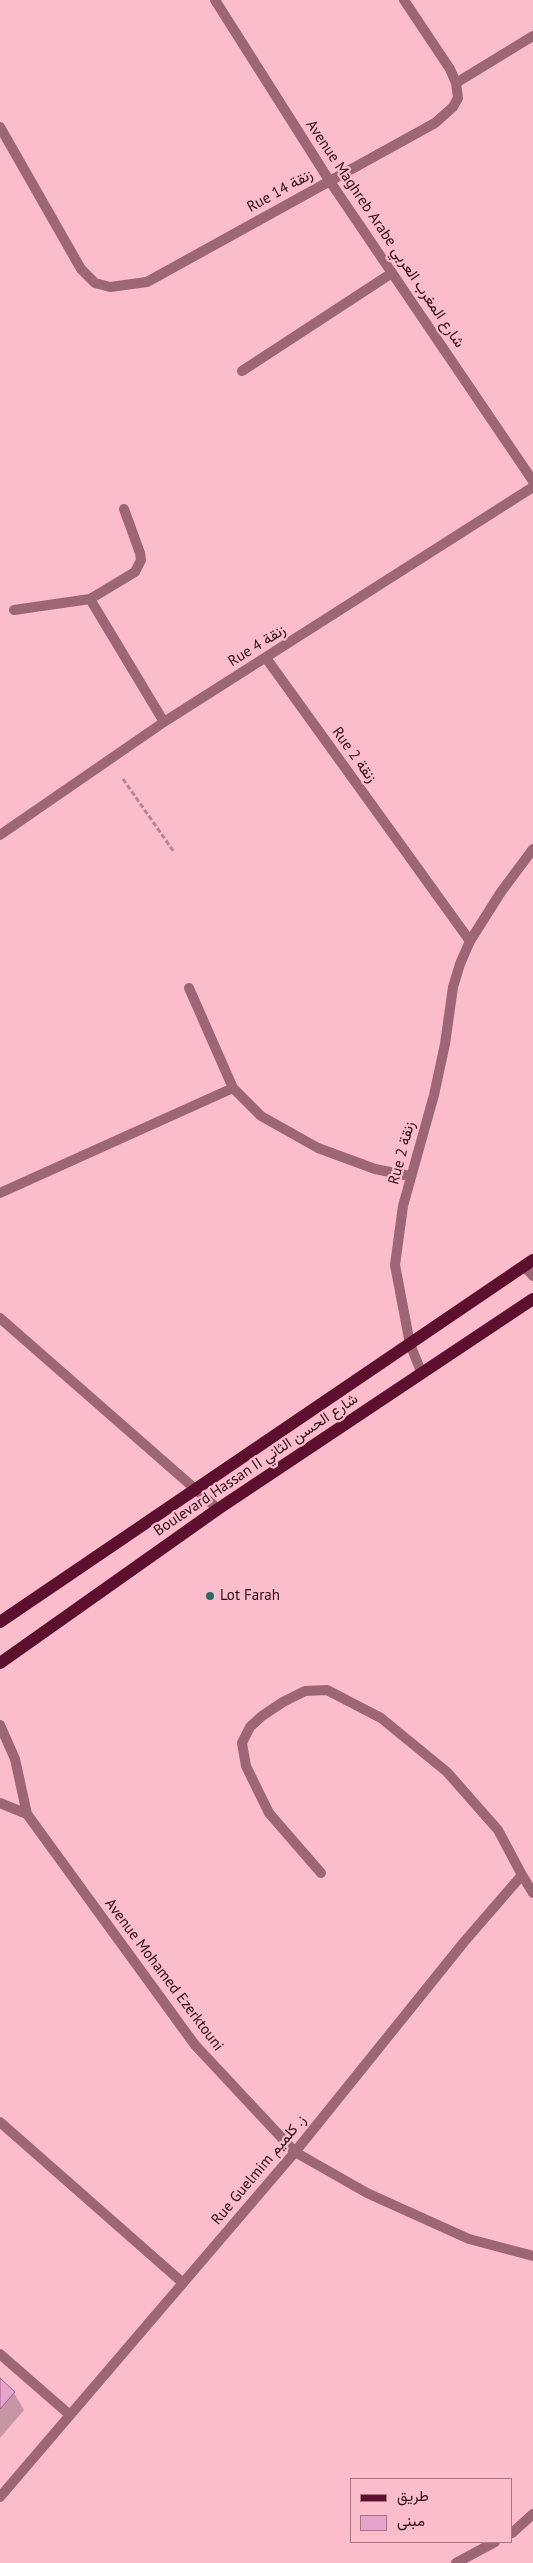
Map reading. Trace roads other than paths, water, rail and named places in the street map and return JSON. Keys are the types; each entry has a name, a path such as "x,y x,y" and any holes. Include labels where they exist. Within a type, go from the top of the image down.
{"main road":[{"name":"Boulevard Hassan II شارع الحسن الثاني","path":"0,1622 528,1263"},
{"name":"Boulevard Hassan II شارع الحسن الثاني","path":"0,1663 218,1509 533,1299"}],"street":[{"name":"Avenue Maghreb Arabe شارع المغرب العربي","path":"215,0 329,180 533,481"},
{"name":"Rue 14 زنقة","path":"0,127 81,270 95,283 110,288 147,282 435,123 453,108 458,98 456,83 450,69 404,0"},
{"path":"456,83 533,36"},
{"path":"242,371 392,274"},
{"name":"Rue 4 زنقة","path":"0,835 164,722 533,487"},
{"path":"14,610 90,598 135,572 141,560 124,509"},
{"path":"90,598 164,722"},
{"name":"Rue 2 زنقة","path":"266,658 470,941"},
{"name":"Rue 2 زنقة","path":"422,1374 410,1344 394,1265 396,1244 410,1176 434,1095 445,1044 453,987 470,941 533,849"},
{"path":"189,988 233,1088 261,1116 318,1148 375,1169 410,1176"},
{"path":"0,1193 233,1088"},
{"path":"528,1263 533,1276"},
{"path":"0,1318 218,1509"},
{"path":"321,1873 269,1813 246,1766 242,1743 250,1727 283,1702 305,1691 327,1690 381,1718 448,1772 498,1830 533,1893"},
{"name":"Avenue Mohamed Ezerktouni","path":"0,1726 15,1760 27,1814 195,2045 295,2152 367,2193 469,2239 533,2256"},
{"path":"0,1803 27,1814"},
{"name":"Rue Guelmim ز. كلميم","path":"0,2496 295,2152 464,1942 522,1875"},
{"path":"0,2122 183,2283"},
{"path":"0,2354 70,2415"},
{"path":"513,2532 533,2514"},
{"path":"456,2563 493,2543"}],"place":[{"name":"Lot Farah","path":"210,1596"}]}
